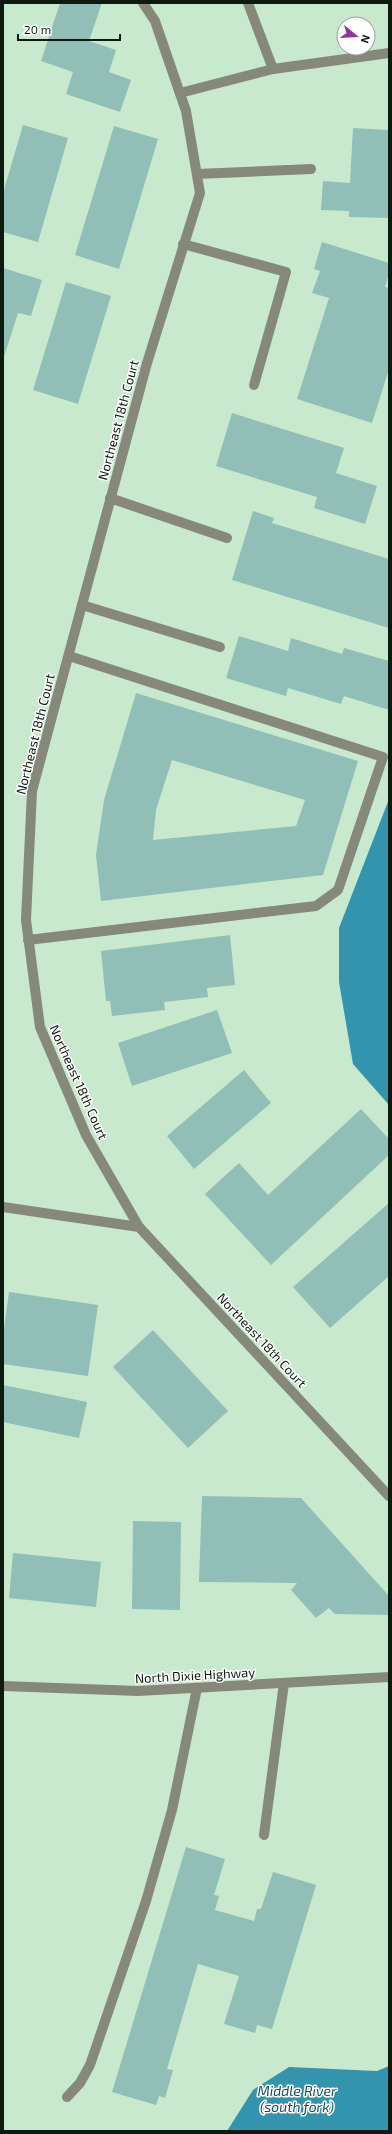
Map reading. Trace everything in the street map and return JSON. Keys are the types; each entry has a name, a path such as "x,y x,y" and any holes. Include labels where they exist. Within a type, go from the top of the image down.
{"street":[{"name":"Northeast 18th Court","path":"143,3 155,20 186,111 200,193 147,363 32,791 26,920 40,1027 86,1135 139,1227 389,1496"},
{"path":"248,3 272,69"},
{"path":"180,93 272,69 389,52"},
{"path":"197,174 311,169"},
{"path":"183,244 286,272 254,384"},
{"path":"110,498 227,538"},
{"path":"82,605 220,647"},
{"path":"28,940 316,906 338,890 383,757 69,656"},
{"path":"3,1207 139,1227"},
{"name":"North Dixie Highway","path":"3,1686 138,1691 389,1677"},
{"path":"264,1835 284,1683"},
{"path":"67,2097 80,2083 90,2065 146,1901 172,1810 197,1688"}],"water":[{"path":"389,799 389,1105 353,1064 339,982 339,928"},
{"name":"Middle River (south fork)","path":"389,2066 389,2131 227,2131 253,2090 289,2067 377,2071"}],"building":[{"path":"60,3 102,3 89,41 116,50 109,72 131,80 120,112 66,94 73,72 41,61"},
{"path":"23,125 68,138 38,242 3,232 3,193"},
{"path":"114,126 158,139 119,269 75,255"},
{"path":"353,128 389,130 389,218 349,217 349,211 321,210 323,181 350,183"},
{"path":"322,242 389,263 389,273 385,287 389,288 389,369 372,423 297,399 329,298 312,293 320,271 314,269"},
{"path":"3,268 42,280 31,316 18,313 3,360"},
{"path":"66,282 111,296 78,404 33,390"},
{"path":"232,413 344,448 336,473 377,486 365,524 314,508 317,497 216,466"},
{"path":"253,511 274,518 272,523 389,559 389,628 232,580"},
{"path":"239,636 288,651 291,638 342,654 344,648 389,661 389,710 344,696 341,704 288,688 286,696 226,678"},
{"path":"136,693 358,761 323,875 101,901 96,855 104,800","holes":["172,760 305,800 296,826 153,840 156,810"]},
{"path":"230,935 235,985 207,988 208,997 164,1002 165,1010 112,1016 110,1001 106,1001 101,951"},
{"path":"217,1010 232,1053 132,1086 118,1043"},
{"path":"244,1070 271,1103 194,1169 167,1136"},
{"path":"361,1109 389,1139 389,1155 271,1265 205,1194 239,1163 268,1195"},
{"path":"389,1203 389,1276 330,1328 293,1287"},
{"path":"9,1292 98,1305 88,1376 3,1364 3,1336"},
{"path":"153,1330 228,1411 188,1448 113,1367"},
{"path":"3,1385 87,1402 79,1438 3,1422"},
{"path":"202,1496 301,1498 389,1596 389,1615 335,1614 329,1608 316,1618 291,1590 297,1583 199,1582"},
{"path":"133,1521 181,1522 180,1610 132,1609"},
{"path":"13,1553 101,1562 96,1607 9,1598"},
{"path":"186,1847 225,1859 214,1895 219,1896 215,1910 254,1921 257,1909 261,1909 273,1872 316,1885 272,2029 257,2025 255,2033 224,2024 239,1976 198,1964 167,2069 173,2070 165,2098 159,2096 156,2105 112,2092"}]}
